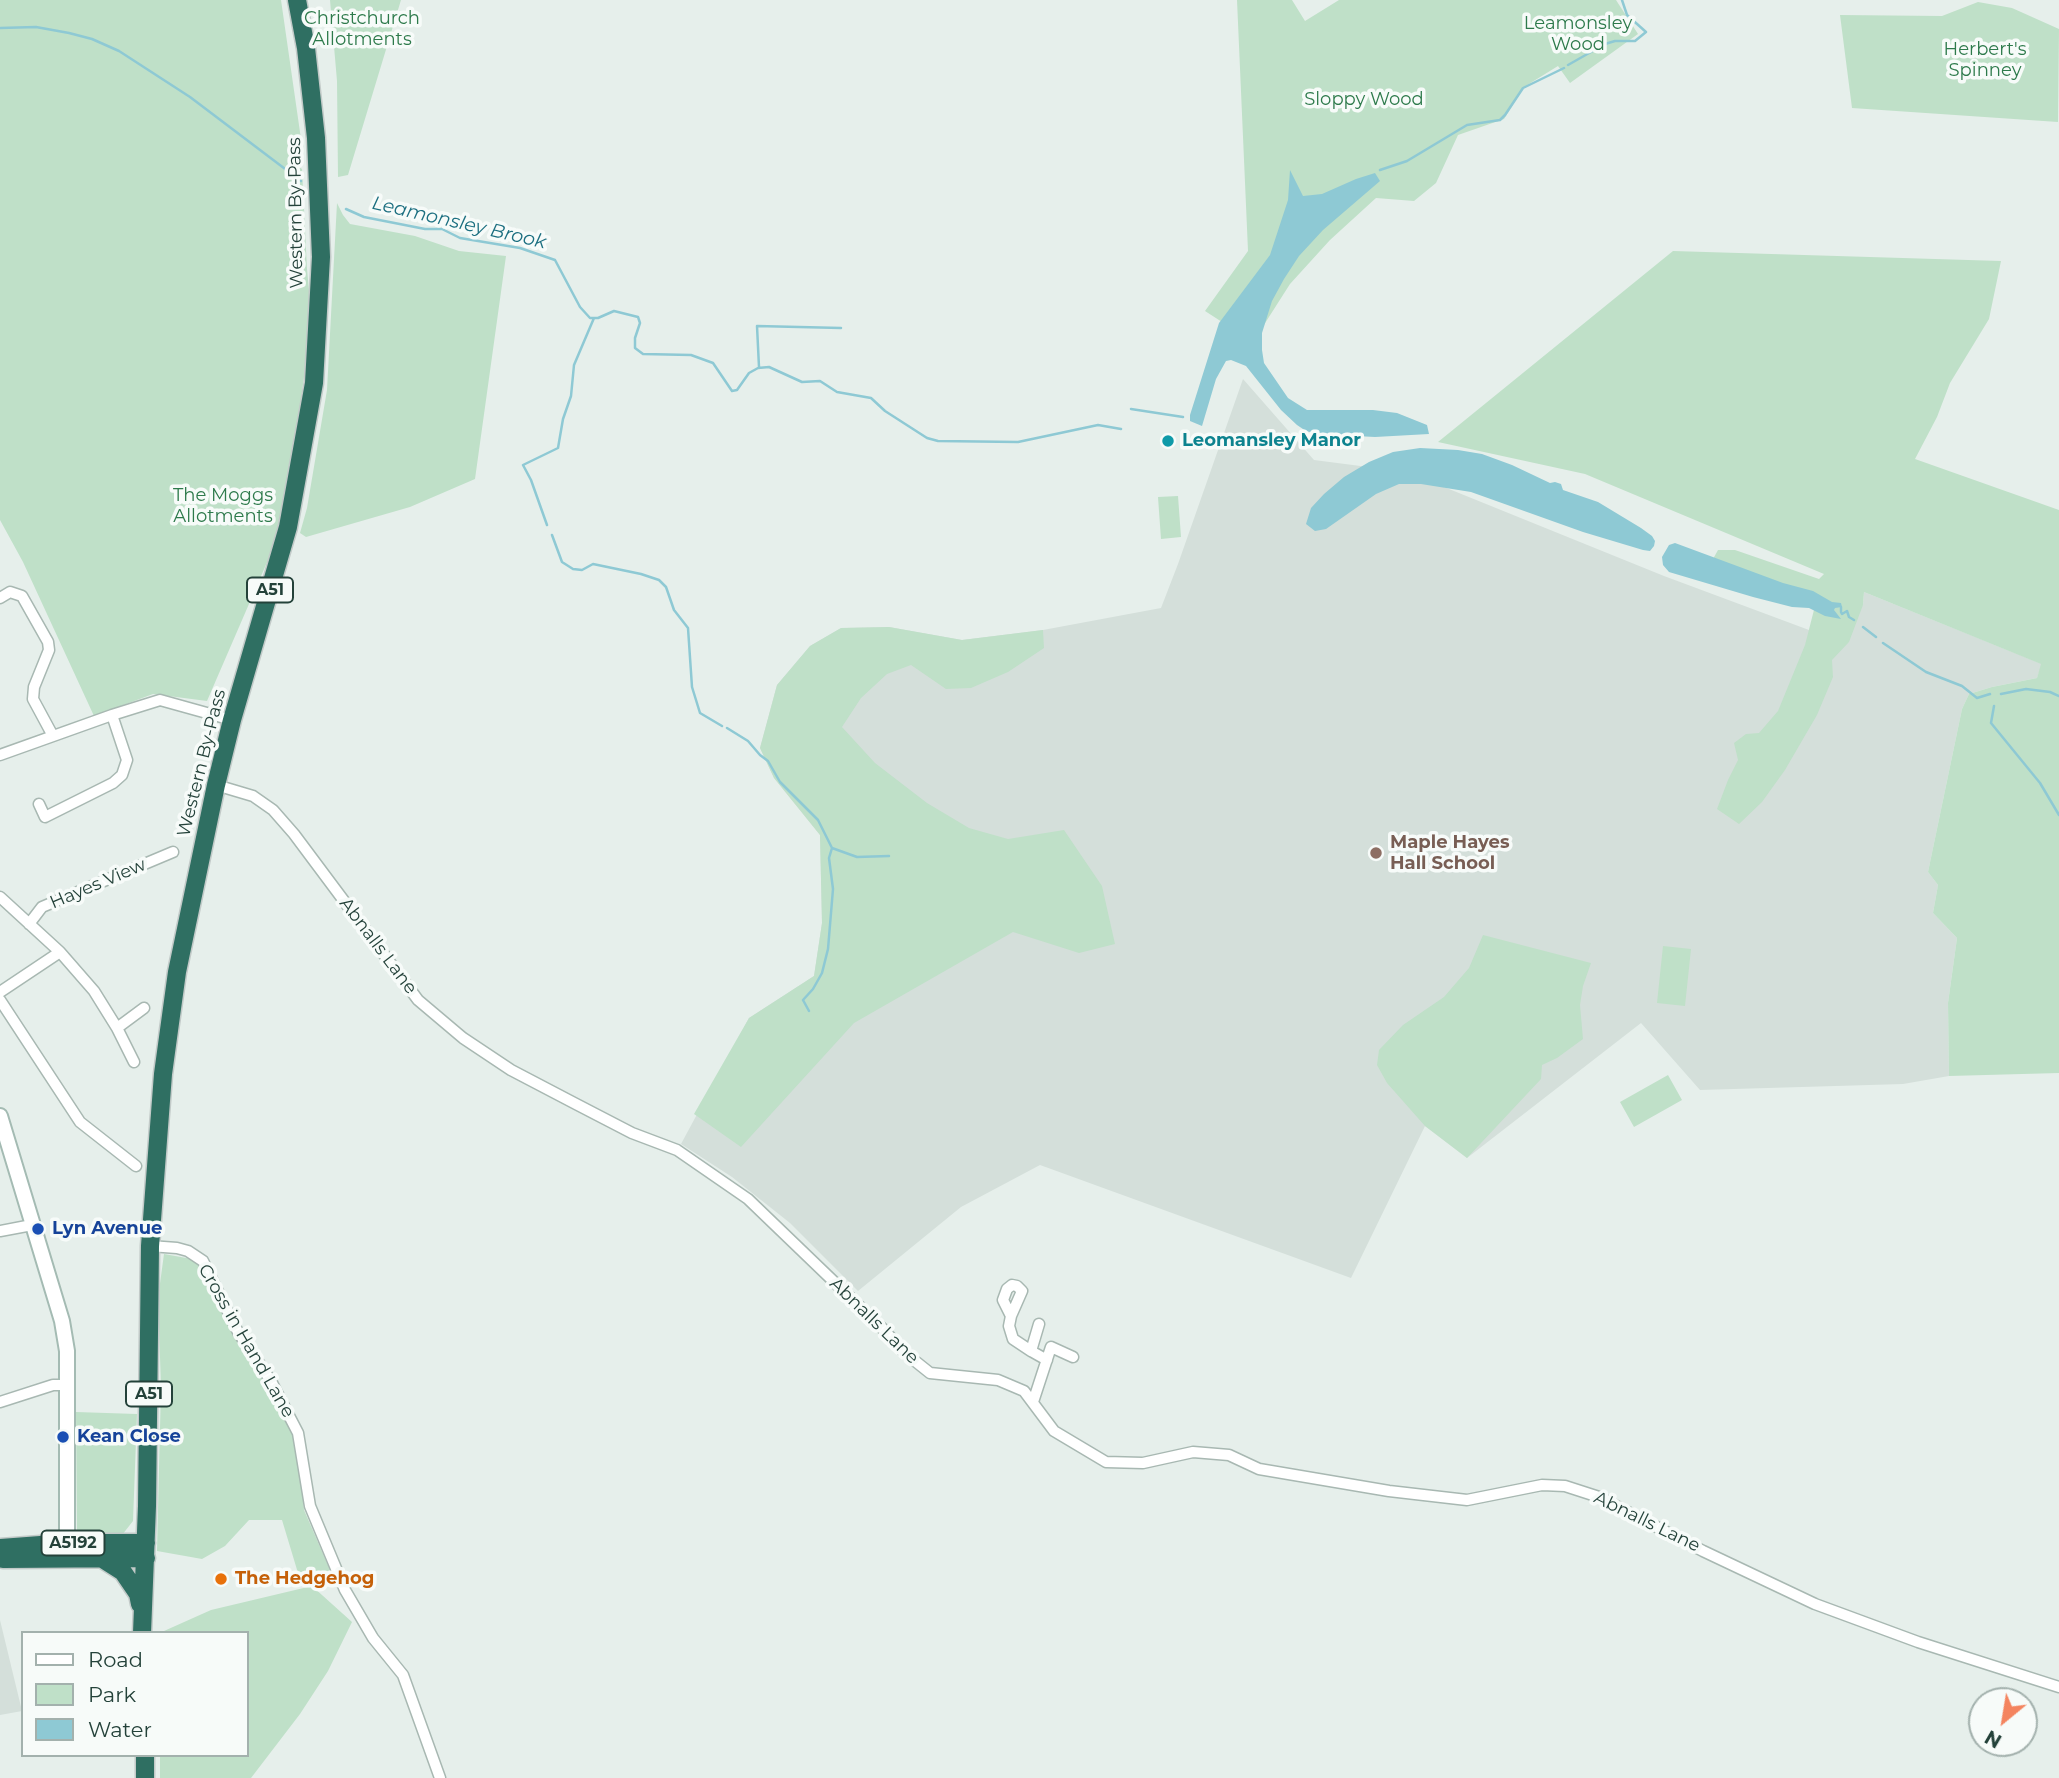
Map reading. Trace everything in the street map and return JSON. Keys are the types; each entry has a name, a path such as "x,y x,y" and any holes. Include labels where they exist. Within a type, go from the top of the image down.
{"highway":[{"name":"Western By-Pass","path":"146,1551 150,1246 163,1074 189,909 216,785 288,527 314,383 321,257 316,138 306,48 297,0"},
{"name":"A5192","path":"0,1548 146,1551"},
{"name":"A5192","path":"0,1559 67,1550 101,1558 146,1551"},
{"name":"A51","path":"142,1631 146,1551"},
{"path":"101,1558 119,1568 133,1586 138,1594 142,1614"},
{"path":"145,1757 145,1778"}],"street":[{"path":"0,598 10,592 22,596 48,642 47,659 32,693 53,736"},
{"path":"0,755 160,700 232,720"},
{"path":"39,804 45,817 113,783 122,775 127,760 112,715"},
{"name":"Abnalls Lane","path":"216,785 253,796 273,810 294,834 418,1000 463,1038 511,1070 587,1110 632,1133 677,1150 748,1199 905,1353 930,1373 998,1380 1024,1391 1054,1431 1107,1462 1143,1463 1193,1452 1229,1455 1259,1469 1389,1492 1467,1500 1542,1485 1565,1486 1599,1497 1815,1604 1918,1642 2059,1687"},
{"name":"Hayes View","path":"29,924 42,907 173,852"},
{"path":"0,897 60,952 94,991 134,1062"},
{"path":"0,992 60,952"},
{"path":"0,1000 79,1122 136,1166"},
{"path":"117,1028 144,1008"},
{"path":"0,1116 62,1321 67,1351 67,1550"},
{"path":"0,1231 33,1225"},
{"name":"Cross in Hand Lane","path":"150,1246 188,1251 203,1261 238,1332 271,1381 298,1433 310,1506 345,1590 373,1638 403,1675 440,1778"},
{"path":"1011,1316 1009,1326 1013,1339 1047,1360"},
{"path":"1031,1351 1039,1324"},
{"path":"1033,1402 1051,1348 1073,1357"},
{"path":"0,1402 53,1385 69,1385"}],"shaded area":[{"name":"Maple Hayes Hall School","path":"1243,379 1314,460 1407,472 1664,576 1809,630 1863,605 1864,592 2042,664 2037,678 1969,694 1962,709 1928,872 1938,885 1933,913 1957,938 1948,1003 1949,1076 1903,1084 1700,1090 1641,1023 1467,1158 1425,1126 1351,1278 1040,1165 961,1207 858,1291 790,1223 732,1177 681,1144 749,1018 814,976 822,923 820,835 774,778 760,748 777,685 810,646 841,628 889,627 962,640 1043,630 1161,608"},
{"path":"0,1620 21,1711 0,1715"}],"green space":[{"name":"The Moggs Allotments","path":"0,0 281,0 302,146 299,160 290,161 302,169 310,301 304,377 289,489 268,560 207,701 153,694 94,716 23,562 0,520"},
{"name":"Christchurch Allotments","path":"330,0 401,0 348,175 338,177 337,81"},
{"name":"Sloppy Wood","path":"1237,0 1292,0 1305,21 1339,0 1616,0 1638,34 1570,83 1558,66 1524,87 1504,119 1458,135 1436,183 1414,201 1376,198 1330,240 1290,284 1253,342 1205,311 1248,251"},
{"name":"Herbert's Spinney","path":"1978,2 2012,8 2059,29 2058,122 1852,108 1840,15 1942,16"},
{"path":"337,203 350,224 415,236 459,251 506,256 475,479 410,507 306,537 300,533 307,508 327,390"},
{"path":"1673,251 2001,261 1989,319 1950,383 1937,417 1915,459 2059,510 2059,1073 1949,1076 1948,1003 1957,938 1933,913 1938,885 1928,872 1962,709 1969,694 2037,678 2041,664 1864,592 1863,605 1849,642 1832,660 1833,677 1817,715 1785,770 1762,802 1739,824 1717,809 1738,760 1734,743 1746,734 1759,733 1778,711 1805,645 1815,606 1713,559 1718,550 1735,550 1819,579 1824,574 1585,474 1438,442"},
{"path":"1178,496 1181,537 1161,539 1158,497"},
{"path":"889,627 962,640 1043,630 1044,648 1008,672 971,688 946,689 911,665 887,674 861,698 842,727 875,763 927,803 969,828 1008,839 1064,830 1102,886 1115,944 1079,953 1013,932 854,1023 741,1147 694,1114 749,1018 814,976 822,923 820,835 774,778 760,748 777,685 810,646 841,628"},
{"path":"1483,935 1591,963 1580,1005 1583,1039 1557,1058 1542,1065 1541,1079 1467,1158 1425,1126 1387,1083 1377,1065 1379,1050 1403,1025 1444,997 1469,968"},
{"path":"1663,946 1691,949 1685,1006 1657,1003"},
{"path":"1668,1075 1682,1100 1634,1127 1620,1102"},
{"path":"164,1254 203,1261 298,1433 304,1510 330,1570 301,1583 282,1520 249,1520 225,1546 202,1559 157,1551 161,1387 158,1298"},
{"path":"76,1412 137,1414 133,1521 122,1535 87,1538 77,1532"},
{"path":"312,1586 352,1622 328,1671 300,1714 251,1778 160,1778 160,1757 248,1757 248,1631 164,1631 211,1610"}],"water":[{"path":"1290,170 1303,196 1322,194 1375,173 1380,181 1323,230 1299,256 1284,279 1272,301 1262,333 1264,363 1288,398 1307,410 1373,410 1397,413 1427,425 1429,434 1375,437 1306,431 1281,410 1246,366 1231,360 1226,361 1216,379 1202,426 1190,421 1219,323 1270,255 1288,200"},
{"path":"1420,448 1482,454 1550,483 1561,484 1563,490 1598,502 1641,528 1652,536 1654,546 1650,551 1643,550 1583,532 1471,492 1421,484 1399,484 1376,494 1326,529 1315,531 1306,524 1311,508 1344,477 1393,452"},
{"path":"1675,543 1783,583 1813,591 1832,602 1841,603 1842,607 1834,610 1841,619 1825,616 1809,608 1792,607 1753,597 1669,572 1663,565 1662,557 1669,545"}],"waterway":[{"path":"1568,65 1605,44 1635,41 1646,32 1627,15 1622,0"},
{"name":"Leamonsley Brook","path":"0,28 36,27 69,33 92,39 119,51 190,97 301,181"},
{"path":"1380,170 1407,161 1467,125 1500,120 1523,88 1564,68"},
{"name":"Leamonsley Brook","path":"346,209 364,217 425,229 442,229 460,238 520,248 555,260 580,307 590,318 598,318 614,311 638,317 640,323 635,348 643,354 691,355 713,363 732,391 737,390 749,373 758,368 769,367 802,382 820,381 837,392 871,398 885,411 927,438 938,441 1018,442 1098,425 1121,429"},
{"path":"547,525 523,465 558,448 563,419 571,396 574,365 594,318"},
{"path":"759,367 757,326 841,328"},
{"name":"Leamonsley Brook","path":"1131,409 1183,417"},
{"path":"552,535 562,562 573,569 582,570 593,564 641,574 659,580 666,587 674,610 688,628 692,687 700,713 722,726"},
{"path":"1841,607 1842,614 1847,611 1849,617 1854,620"},
{"path":"1863,627 1876,637"},
{"path":"1883,643 1926,672 1962,686 1977,698 1990,694"},
{"path":"2001,694 2026,689 2059,696"},
{"path":"1994,706 1991,723 2040,783 2059,815"},
{"path":"727,728 748,741 768,761 780,782 818,820 832,848 829,858 833,889 828,949 822,973 803,1000 809,1011"},
{"path":"832,848 857,857 889,856"}],"place":[{"name":"Leomansley Manor","path":"1168,441"},
{"name":"Maple Hayes Hall School","path":"1376,853"},
{"name":"Lyn Avenue","path":"38,1229"},
{"name":"Kean Close","path":"63,1437"},
{"name":"The Hedgehog","path":"221,1579"}],"park label":[{"name":"Leamonsley Wood","path":"1578,34"}]}
